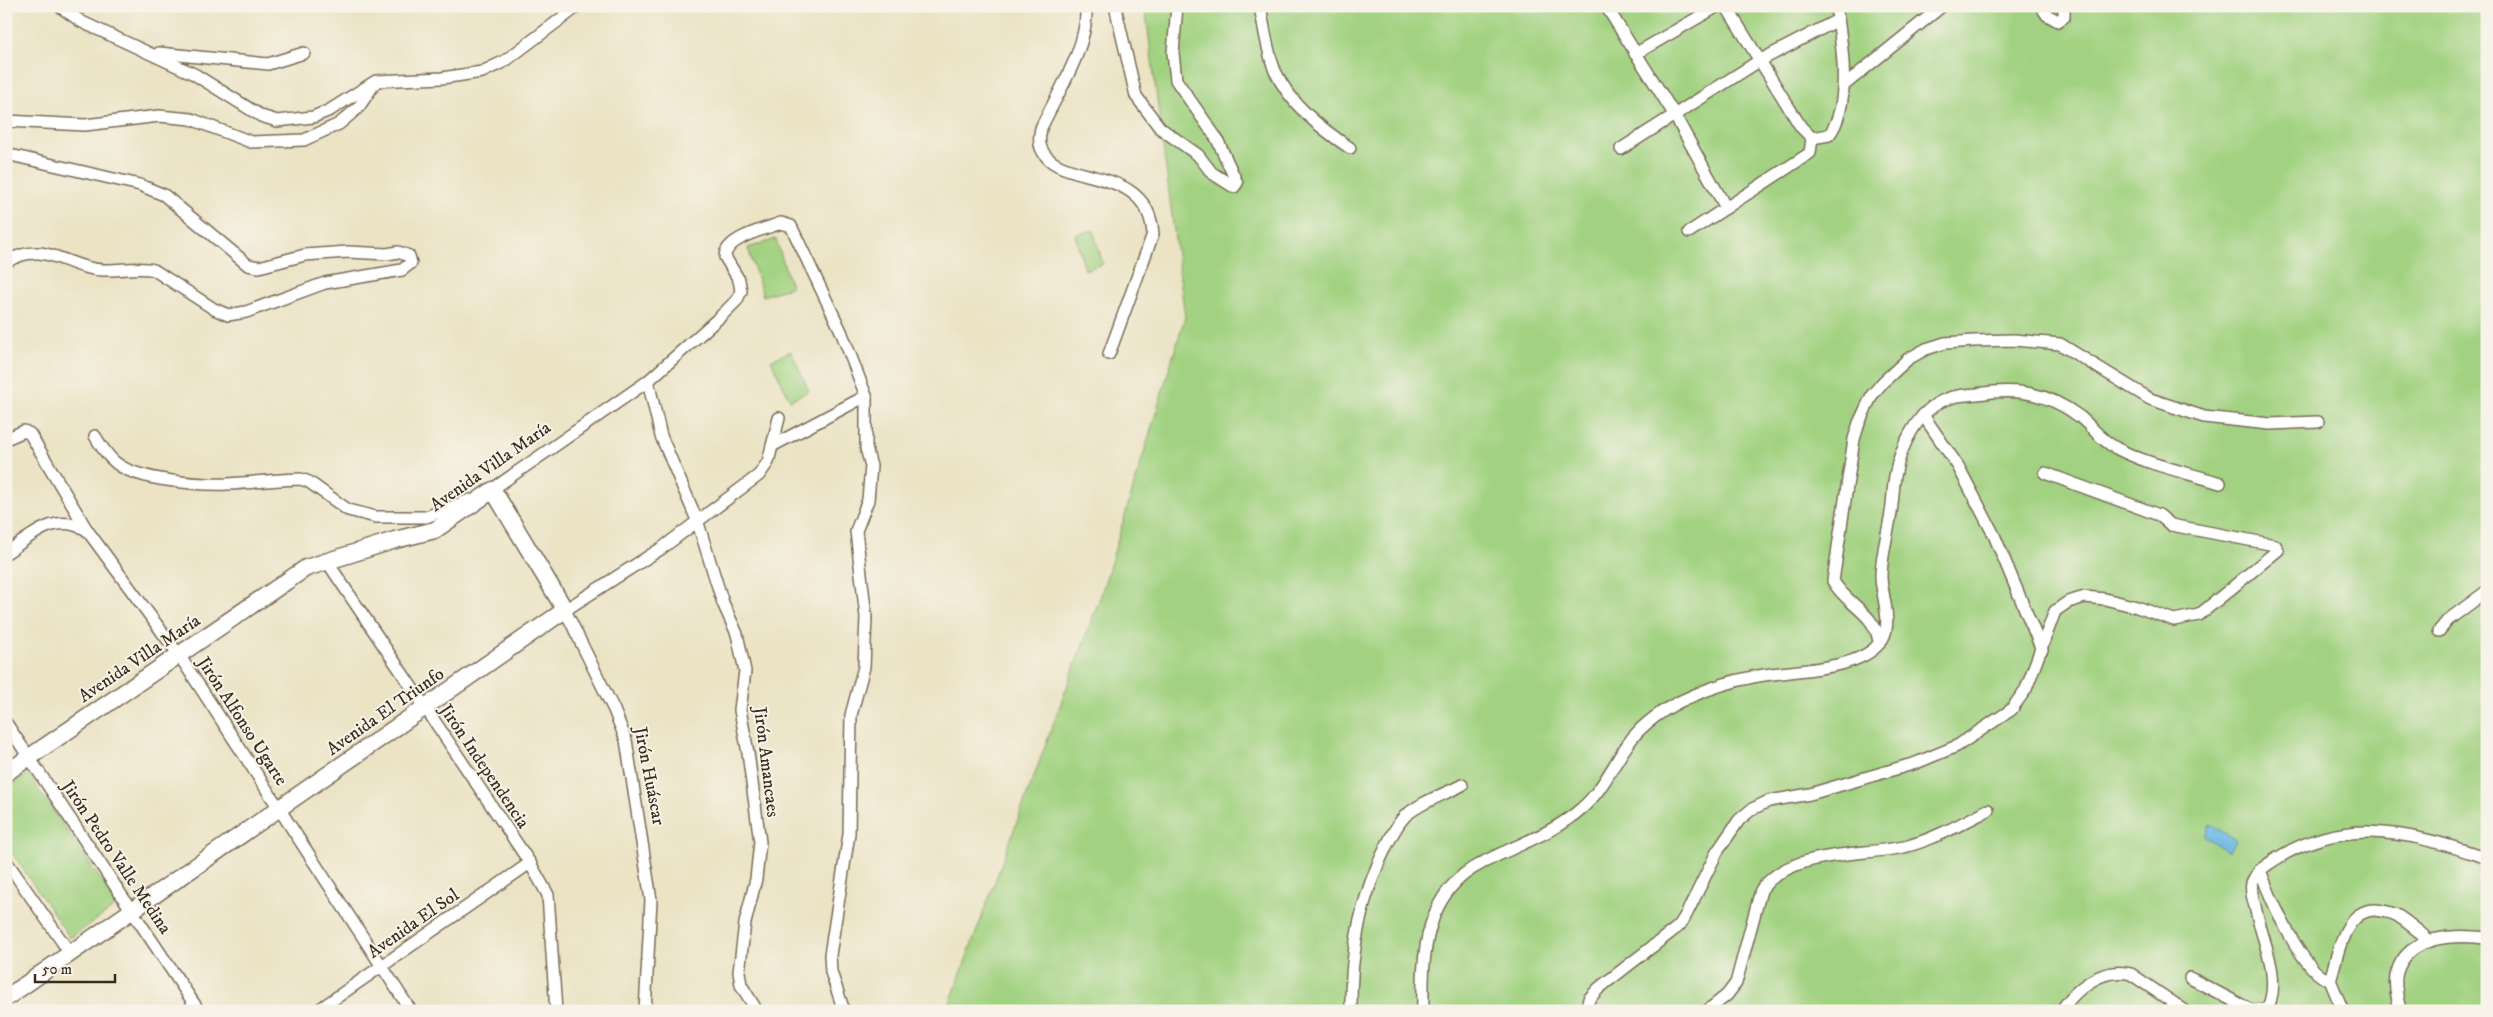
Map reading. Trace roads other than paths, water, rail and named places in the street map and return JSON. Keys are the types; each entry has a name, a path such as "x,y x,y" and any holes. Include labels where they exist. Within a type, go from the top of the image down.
{"street":[{"path":"59,6 82,22 194,74 260,116 277,120 313,117 330,110 376,81 467,75 482,72 505,61 578,6"},
{"path":"1086,6 1088,24 1041,128 1039,140 1044,154 1057,164 1120,185 1134,195 1149,214 1152,223 1153,234 1109,354"},
{"path":"1114,6 1136,96 1160,128 1198,155 1212,173 1234,187 1237,183 1217,139 1176,80 1173,53 1176,6"},
{"path":"1260,6 1275,70 1295,102 1317,126 1350,148"},
{"path":"1606,6 1674,114 1726,208"},
{"path":"1635,54 1718,6"},
{"path":"1726,6 1801,127 1812,138 1823,138 1832,130 1840,113 1843,86 1836,6"},
{"path":"1843,86 1942,6"},
{"path":"2041,6 2047,15 2058,21 2064,18 2064,6"},
{"path":"1621,148 1759,61 1838,20"},
{"path":"150,52 268,64 304,53"},
{"path":"6,121 85,125 159,116 191,119 251,142 304,140 339,124 358,108 376,81"},
{"path":"1689,232 1810,153 1812,138"},
{"path":"6,154 140,185 164,195 248,265 259,267 305,256 348,252 387,254 398,252 409,256 411,263 402,270 324,283 246,312 228,314 214,309 154,270 145,268 104,270 91,268 51,254 36,253 24,254 6,262"},
{"name":"Avenida Villa María","path":"6,773 306,568 326,560 435,530 493,490 544,451 648,381 737,300 741,291 739,280 725,257 731,244 781,223 788,224 805,253 841,330 866,396"},
{"path":"1879,642 1877,628 1866,615 1847,599 1833,581 1835,561 1854,439 1864,410 1872,394 1882,382 1908,359 1920,352 1945,343 1974,341 2014,340 2060,344 2150,399 2204,417 2270,424 2318,422"},
{"name":"Jirón Amancaes","path":"648,381 662,436 697,520 723,603 737,634 745,671 740,710 760,842 756,879 745,923 739,972 742,985 757,1011"},
{"path":"1423,1011 1425,948 1430,926 1440,900 1456,880 1479,864 1551,830 1583,808 1595,796 1630,740 1645,726 1686,698 1713,687 1754,676 1838,665 1872,649 1884,637 1886,620 1881,578 1883,551 1896,473 1906,443 1922,415 1934,405 1949,398 1998,391 2032,392 2049,398 2076,414 2114,447 2136,457 2220,483"},
{"path":"772,446 866,396 866,448 871,466 868,500 856,532 866,617 864,667 852,715 849,834 830,955 831,972 844,1011"},
{"path":"1922,415 1958,466 1994,535 2042,650"},
{"name":"Avenida El Triunfo","path":"6,998 565,610 662,548 759,475 768,462 779,418"},
{"name":"Jirón Alfonso Ugarte","path":"6,439 24,431 30,434 87,530 179,655 412,1011"},
{"path":"95,436 107,454 118,465 140,473 181,481 227,484 301,479 309,482 348,510 376,517 426,516 493,490"},
{"path":"1586,1011 1589,999 1599,988 1679,926 1717,852 1739,820 1752,809 1769,801 1810,794 1916,763 1957,746 2011,710 2026,689 2042,650 2048,624 2055,611 2068,602 2085,598 2106,599 2137,606 2166,619 2186,619 2199,615 2276,552 2278,548 2276,545 2171,524 2159,515 2045,473"},
{"name":"Jirón Huáscar","path":"493,490 565,610 614,710 626,740 651,900 645,1011"},
{"path":"6,553 48,525 70,523 87,530"},
{"name":"Jirón Independencia","path":"326,560 530,863 548,895 556,1011"},
{"path":"2439,631 2448,620 2487,591"},
{"name":"Jirón Pedro Valle Medina","path":"6,723 199,1011"},
{"path":"1351,1011 1355,942 1376,867 1394,831 1404,818 1416,808 1462,785"},
{"path":"1707,1011 1727,995 1736,984 1761,890 1768,880 1801,862 1904,846 1923,841 1988,810"},
{"path":"2190,978 2251,1010 2266,1009 2272,998 2272,970 2260,934 2251,891 2252,882 2260,870 2280,855 2300,845 2338,834 2388,831 2435,840 2487,858"},
{"path":"6,861 70,953"},
{"name":"Avenida El Sol","path":"317,1011 530,863"},
{"path":"2260,870 2273,902 2306,961 2322,979 2330,980"},
{"path":"2343,1011 2330,980 2347,928 2352,920 2360,914 2372,910 2397,915 2430,940"},
{"path":"2400,1011 2396,986 2397,972 2405,957 2418,945 2430,940 2487,938"},
{"path":"2061,1011 2071,995 2081,987 2112,973 2122,972 2131,974 2184,1010"}],"water":[{"path":"2210,824 2236,840 2228,852 2204,836"}]}
